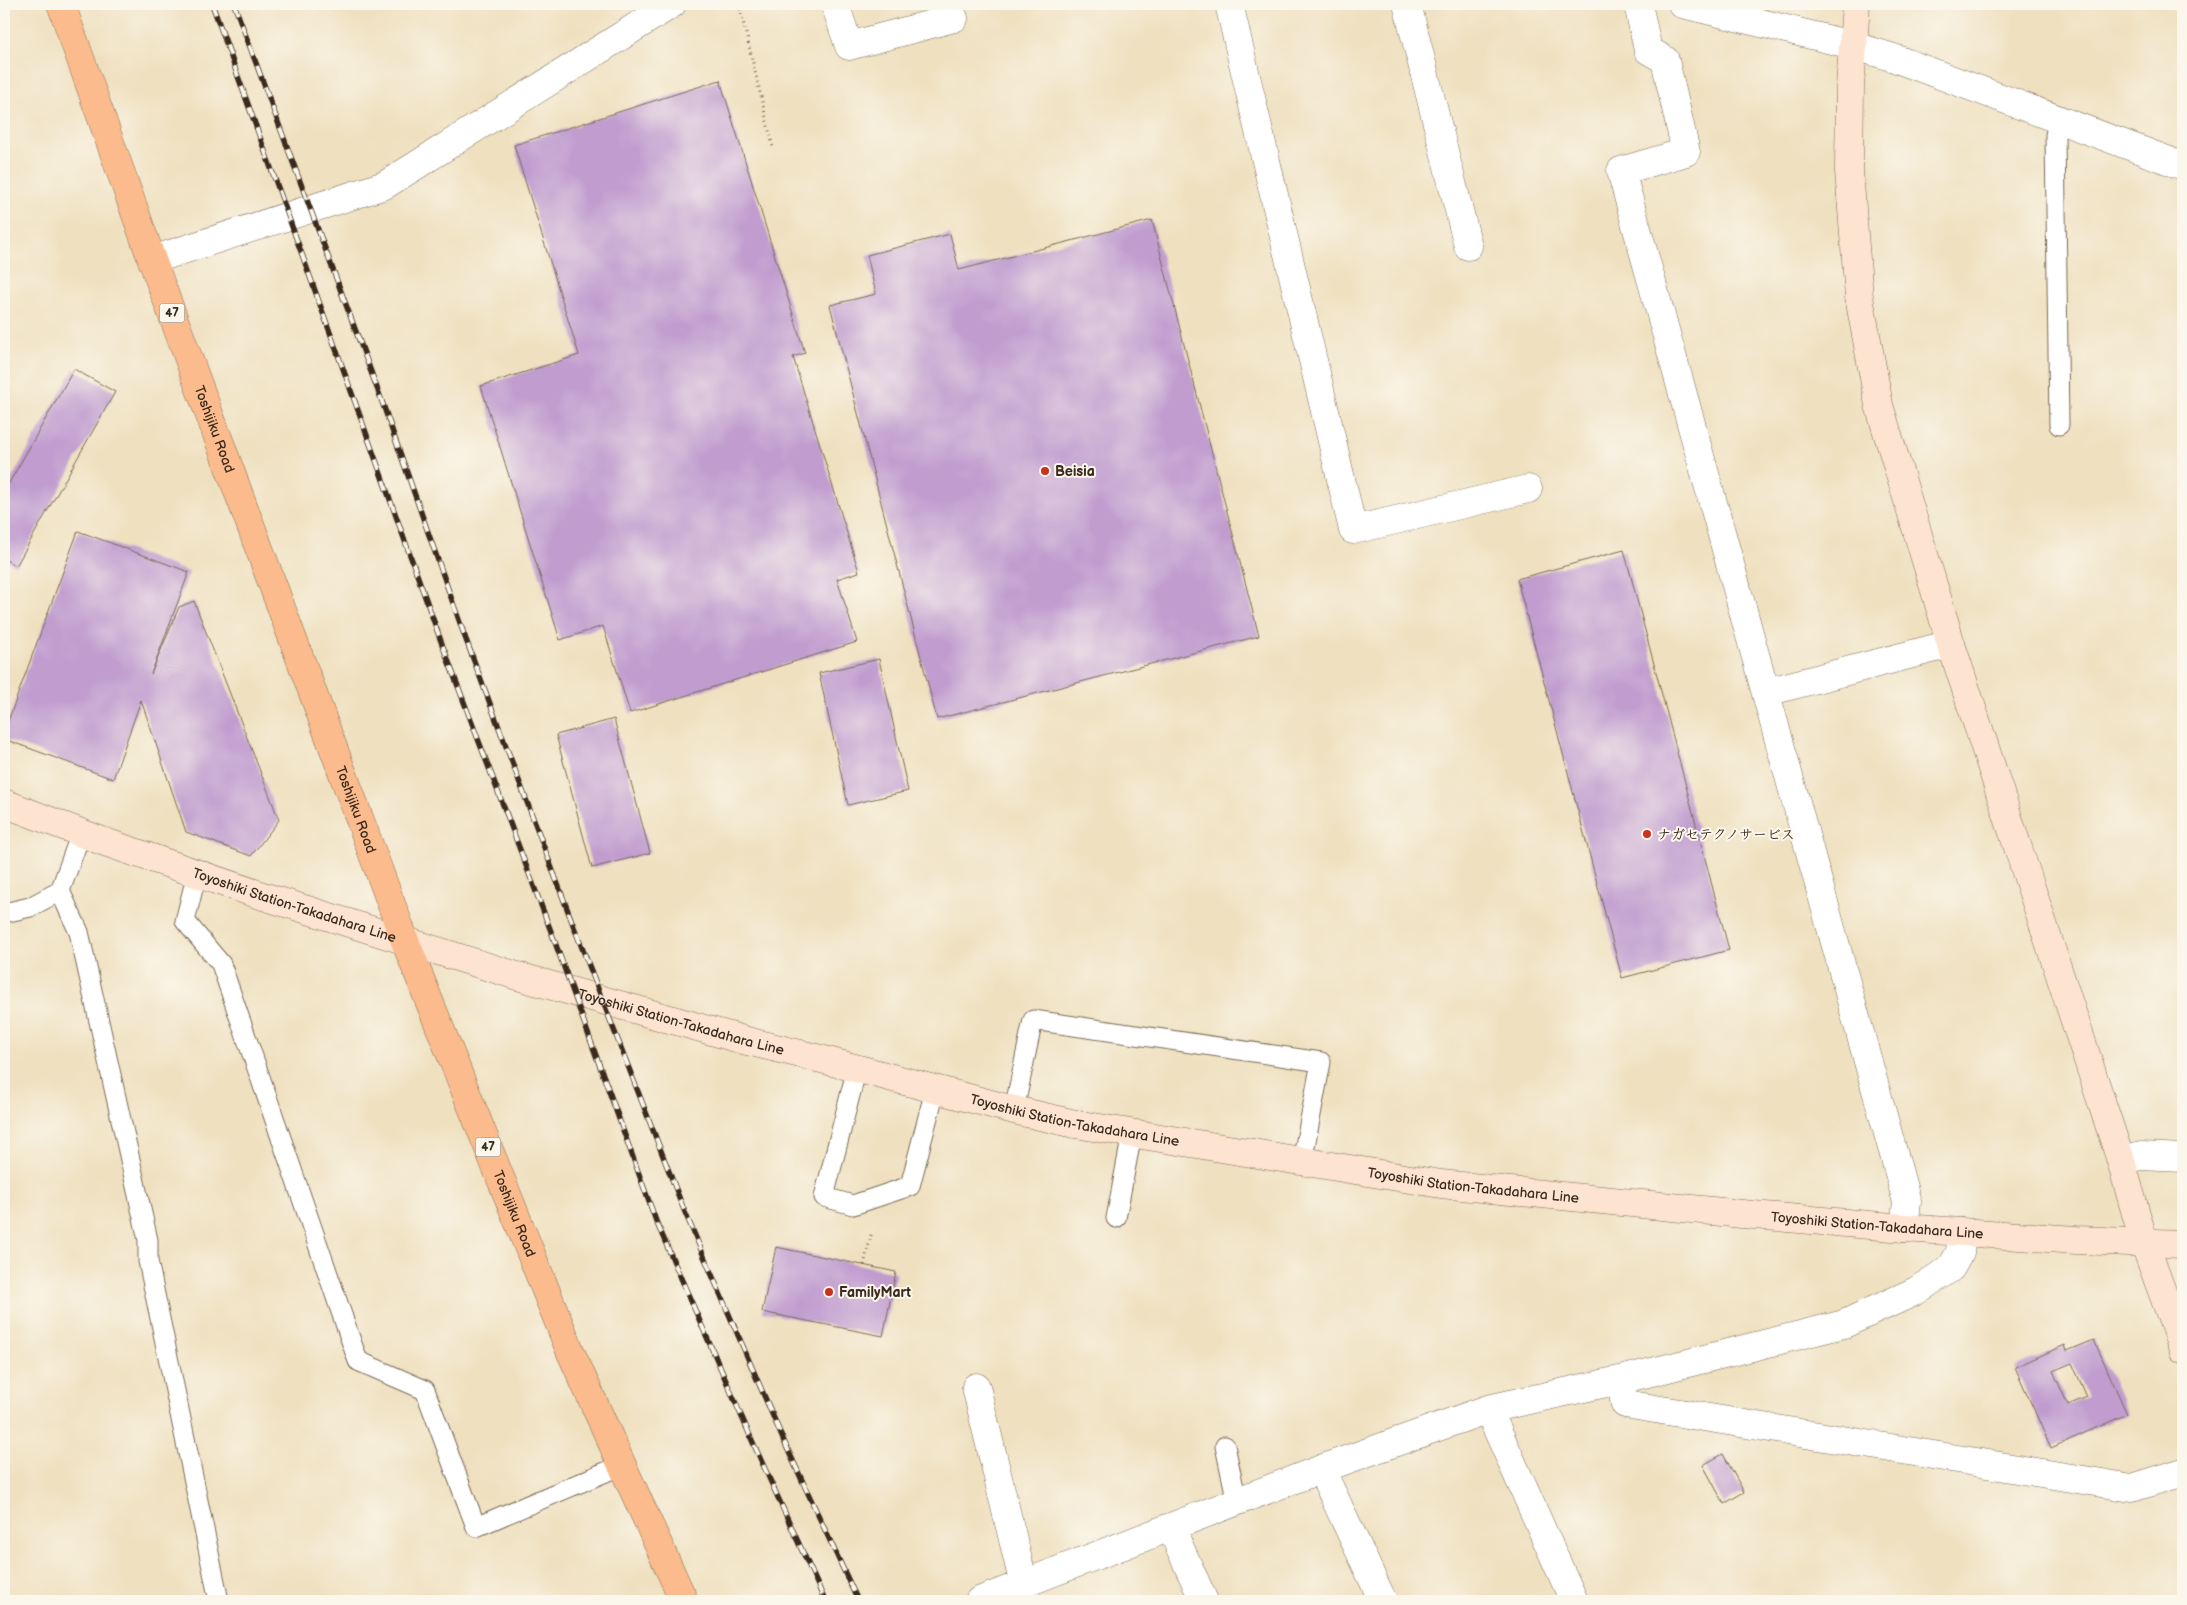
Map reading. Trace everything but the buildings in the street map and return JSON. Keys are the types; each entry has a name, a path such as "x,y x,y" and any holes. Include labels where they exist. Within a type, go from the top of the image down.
{"main road":[{"name":"Toshijiku Road","path":"61,4 152,260 405,941 571,1353 684,1601"},
{"path":"1856,4 1852,45 1849,172 1859,297 1879,405 1951,644 2120,1161 2144,1242 2183,1349"},
{"name":"Toyoshiki Station-Takadahara Line","path":"4,803 81,833 197,873 514,975 737,1039 857,1068 935,1090 1014,1110 1132,1134 1441,1184 1904,1228 2076,1240 2183,1244"}],"street":[{"path":"152,260 385,185 672,4"},
{"path":"835,4 849,46 954,18"},
{"path":"1229,4 1353,530 1528,489"},
{"path":"1407,4 1468,246"},
{"path":"1638,4 1648,50 1665,60 1686,152 1621,171 1907,1202 1904,1228"},
{"path":"1682,4 1852,45 1894,58 2183,166"},
{"path":"1766,692 1951,644"},
{"path":"2120,1161 2140,1156 2183,1158"},
{"path":"980,1601 1321,1470 1488,1409 1620,1380 1844,1324 1916,1291 1951,1268 1960,1252 1962,1232"},
{"path":"1620,1380 1625,1404 2132,1488 2183,1472"},
{"path":"976,1387 1024,1585"},
{"path":"1488,1409 1574,1601"},
{"path":"1321,1470 1383,1601"},
{"path":"1171,1528 1204,1601"}],"lane":[{"path":"2059,119 2055,135 2059,425"},
{"path":"4,912 30,907 60,891 81,833"},
{"path":"197,873 185,921 221,964 358,1361 425,1390 476,1527 622,1465"},
{"path":"60,891 79,932 148,1240 148,1261 219,1601"},
{"path":"1014,1110 1033,1020 1321,1062 1302,1162"},
{"path":"857,1068 824,1197 853,1205 910,1186 935,1090"},
{"path":"1116,1218 1132,1134"},
{"path":"1225,1446 1237,1502"}],"path":[{"path":"739,4 773,147"}],"railway":[{"path":"212,4 442,644 552,934 656,1221 825,1601"},
{"path":"234,4 380,396 465,637 574,927 684,1210 782,1437 858,1601"}],"place":[{"name":"Beisia","path":"1045,471"},
{"name":"ナガセテクノサービス","path":"1647,834"},
{"name":"FamilyMart","path":"829,1292"}]}
